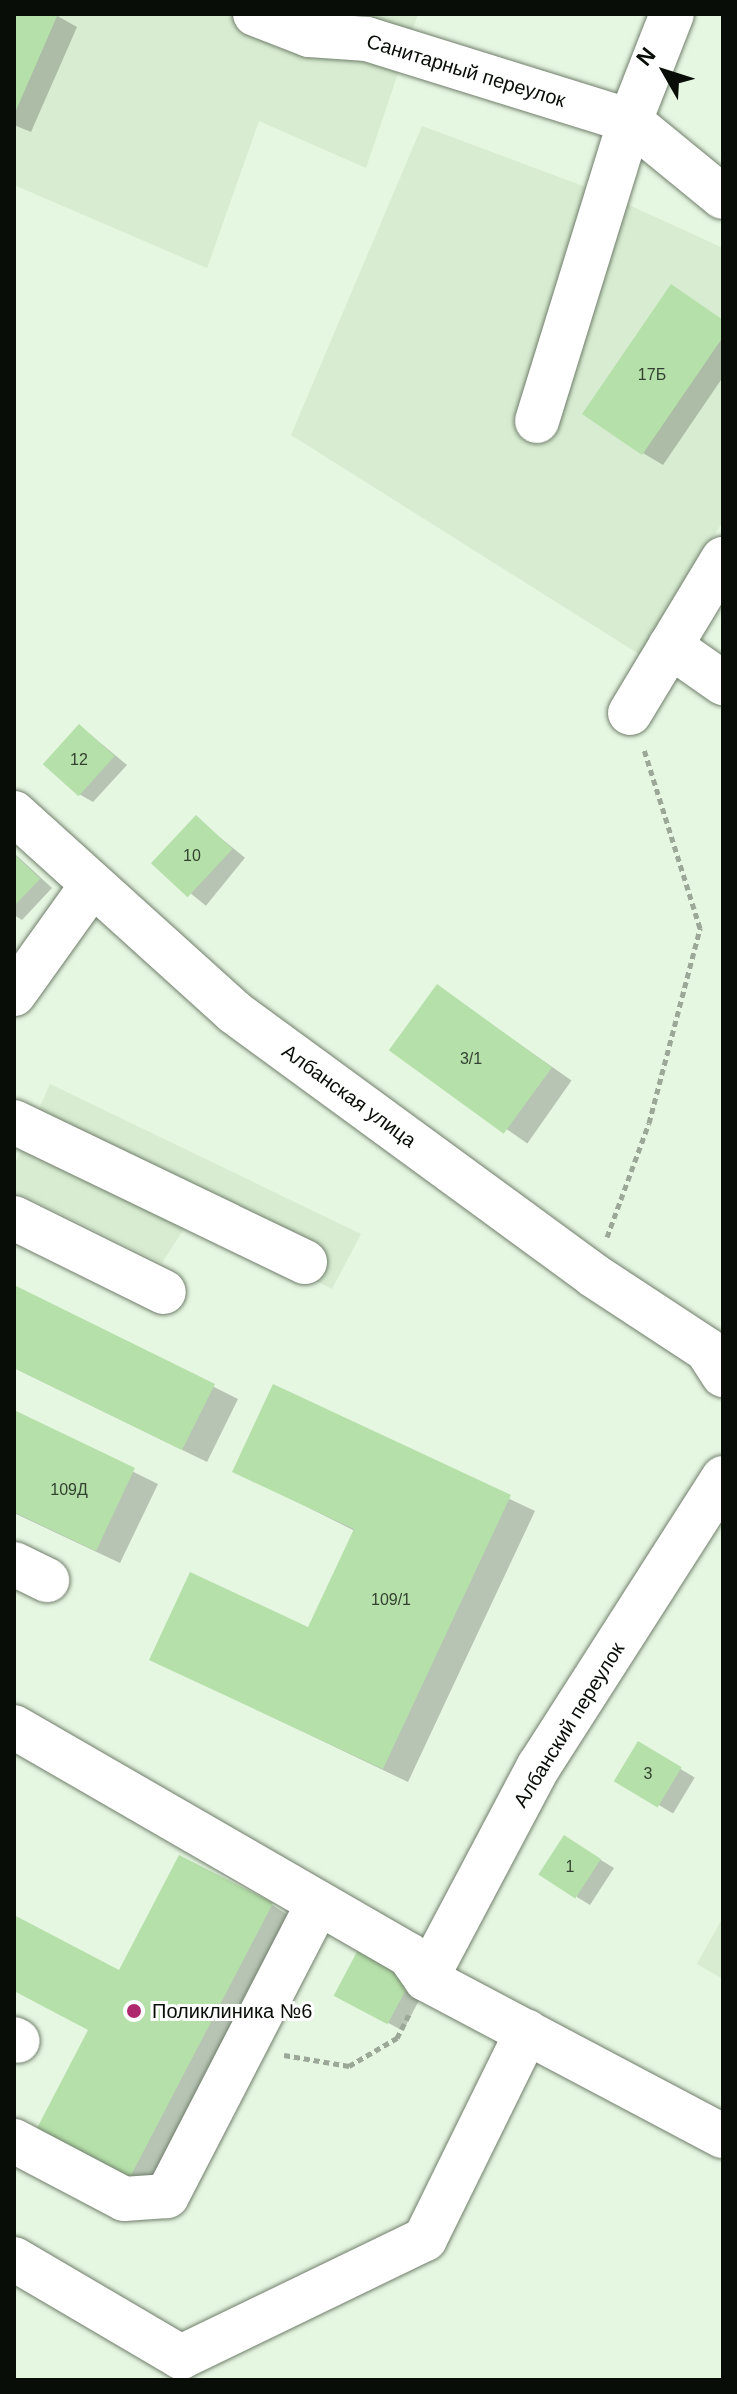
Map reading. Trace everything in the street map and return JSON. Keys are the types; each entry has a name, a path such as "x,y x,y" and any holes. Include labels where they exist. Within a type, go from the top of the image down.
{"street":[{"name":"Санитарный переулок","path":"255,14 309,35 367,27 630,121 723,197"},
{"path":"537,421 630,121 672,14"},
{"path":"630,713 723,559"},
{"path":"670,646 723,683"},
{"name":"Албанская улица","path":"14,813 234,1012 715,1362"},
{"path":"14,994 92,885"},
{"path":"14,1122 305,1262"},
{"path":"14,1218 164,1292"},
{"name":"Албанский переулок","path":"426,1979 539,1766 723,1478"},
{"path":"14,1727 409,1955 426,1979 723,2136"},
{"path":"14,2141 124,2199 167,2196 318,1904"},
{"path":"14,2259 181,2357 425,2239 527,2032"}],"path":[{"path":"593,1275 649,1123 700,928 662,796 630,713"},
{"path":"244,2048 349,2066 397,2038 426,1979"}],"shaded area":[{"path":"14,14 418,14 366,168 259,121 207,268 14,185"},
{"path":"422,126 607,195 723,248 723,521 642,656 291,435"},
{"path":"50,1084 361,1234 332,1289 191,1218 162,1263 14,1191 14,1166"},
{"path":"723,1917 723,1979 697,1964"}],"building":[{"path":"14,14 58,14 14,115"},
{"path":"671,284 723,320 723,337 642,455 582,414"},
{"path":"79,724 115,756 79,796 43,764"},
{"path":"196,815 233,849 188,897 151,863"},
{"path":"14,854 40,879 14,906"},
{"path":"437,984 552,1067 504,1134 389,1050"},
{"path":"14,1285 215,1384 182,1450 14,1368"},
{"path":"273,1384 511,1495 383,1769 149,1660 190,1572 308,1627 354,1529 232,1472"},
{"path":"14,1410 135,1468 96,1551 14,1512"},
{"path":"638,1741 682,1767 658,1808 614,1781"},
{"path":"564,1835 601,1859 575,1898 538,1874"},
{"name":"Поликлиника №6","path":"179,1855 273,1903 127,2183 34,2134 88,2030 14,1991 14,1915 119,1970"},
{"path":"359,1948 413,1977 388,2024 334,1996"}],"place":[{"name":"Поликлиника №6","path":"134,2011"}]}
